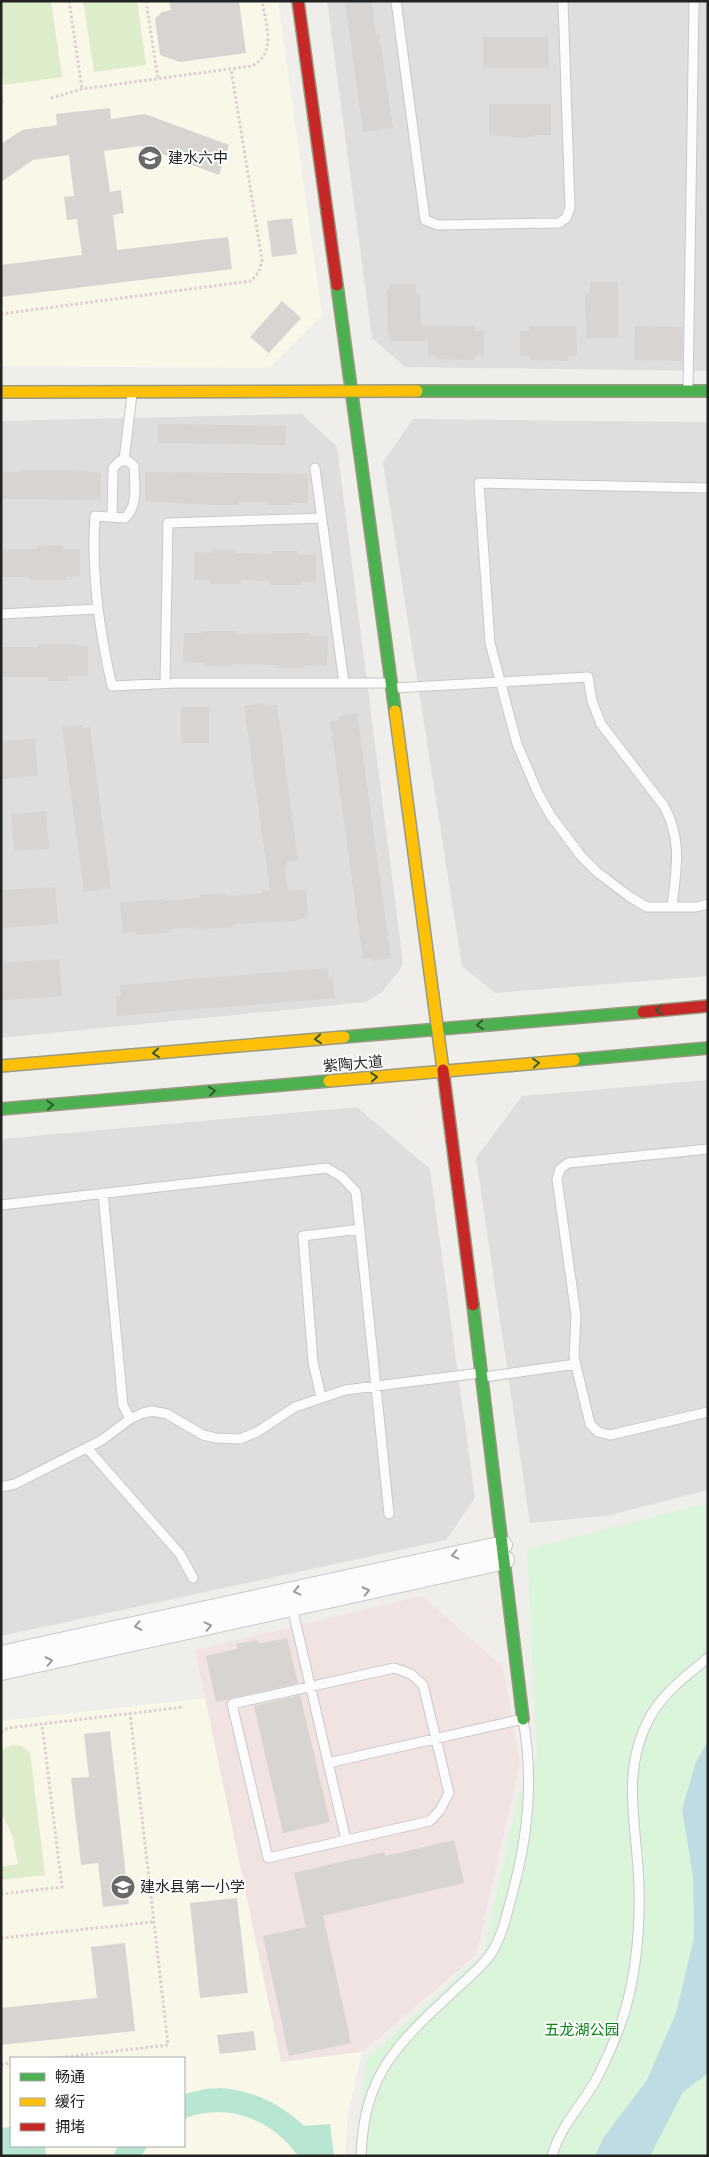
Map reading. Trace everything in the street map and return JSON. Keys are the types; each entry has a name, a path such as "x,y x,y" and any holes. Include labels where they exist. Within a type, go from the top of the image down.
{"street":[{"path":"298,1 437,1029 482,1375 523,1718"},
{"path":"1,392 708,391"},
{"name":"紫陶大道","path":"1,1066 708,1006"},
{"name":"紫陶大道","path":"1,1109 708,1048"},
{"path":"1,1671 292,1607 504,1552"},
{"path":"1,1655 504,1552"}],"lane":[{"path":"396,1 425,220 438,225 559,223 568,213 570,208 563,1"},
{"path":"688,391 694,1"},
{"path":"124,460 132,393"},
{"path":"124,460 134,466 134,503 132,512 125,518 95,516 94,557 97,610 112,686 165,683 344,683 391,686 588,677 592,702 601,724 664,806 670,818 676,838 678,858 672,907"},
{"path":"112,517 113,468 124,460"},
{"path":"314,468 344,683"},
{"path":"708,488 479,483 490,643 517,744 526,768 542,800 566,838 597,872 630,897 647,907 696,907 708,904"},
{"path":"165,683 168,522 321,518"},
{"path":"1,614 97,610"},
{"path":"708,1149 568,1163 560,1169 557,1180 576,1316 574,1357 590,1424 598,1432 610,1435 708,1412"},
{"path":"1,1205 327,1168 342,1177 356,1192 389,1514"},
{"path":"103,1193 123,1405 130,1419"},
{"path":"321,1397 313,1362 303,1236 360,1230"},
{"path":"1,1487 15,1484 87,1448 102,1440 130,1419 143,1413 160,1412 203,1434 240,1439 257,1432 295,1407 345,1390 576,1364"},
{"path":"87,1448 180,1554 193,1578"},
{"path":"292,1607 346,1840"},
{"path":"552,2156 556,2140 600,2069 624,2011 636,1955 639,1888 631,1786 635,1751 650,1716 675,1686 708,1658"},
{"path":"394,1668 403,1670 424,1685 436,1738 449,1794 436,1816 430,1821 268,1858 232,1704 394,1668"},
{"path":"328,1763 523,1718 530,1766 528,1822 524,1849 501,1934 485,1962 418,2024 402,2041 386,2063 368,2102 361,2156"}],"path":[{"path":"69,1 82,90"},
{"path":"146,1 158,79"},
{"path":"51,98 82,90 252,66 263,58 269,48 262,1"},
{"path":"1,314 250,281 255,276 262,260 231,69"},
{"path":"1,96 2,103"},
{"path":"1,1732 8,1728 184,1707"},
{"path":"65,2057 168,2045 130,1714"},
{"path":"1,1894 62,1887 42,1724"},
{"path":"1,1938 153,1922"}],"shaded area":[{"name":"建水六中","path":"1,1 278,1 322,315 269,368 1,366"},
{"path":"327,1 708,1 708,371 405,367 372,338"},
{"path":"302,414 337,447 403,963 382,992 366,1002 1,1038 1,421"},
{"path":"413,419 708,422 708,976 495,993 462,966 383,462"},
{"path":"708,1080 708,1490 606,1516 530,1523 476,1158 522,1096"},
{"path":"357,1107 430,1169 475,1498 446,1540 1,1636 1,1139"},
{"path":"422,1596 503,1667 520,1763 476,1955 362,2052 281,2062 195,1650"},
{"name":"建水县第一小学","path":"205,1698 281,2062 362,2052 348,2113 345,2156 1,2156 1,1721"}],"green space":[{"path":"1,1 51,1 62,77 4,85 1,64"},
{"path":"83,1 137,1 146,65 94,72"},
{"name":"五龙湖公园","path":"708,1503 708,2156 354,2156 367,2059 484,1952 518,1799 537,1757 527,1549"},
{"path":"13,1745 21,1746 30,1752 45,1875 1,1880 1,1867 18,1864 13,1837 1,1812 1,1750"},
{"path":"221,2088 255,2095 285,2111 304,2126 330,2124 334,2156 298,2156 276,2132 247,2117 232,2113 216,2112 185,2119 185,2094 205,2089"},
{"path":"10,2127 10,2147 45,2147 46,2156 1,2156 1,2128"},
{"path":"118,2147 147,2147 141,2156 113,2156"}],"water":[{"path":"708,1741 708,2073 683,2092 650,2156 595,2156 604,2137 647,2080 676,2013 694,1938 693,1876 682,1809 696,1762"}],"building":[{"path":"169,1 239,1 246,53 180,62 160,55 155,19 162,12 171,10"},
{"path":"345,1 372,1 376,34 379,34 393,128 363,132"},
{"path":"483,37 548,37 549,68 483,68"},
{"path":"489,104 551,104 551,135 534,135 534,137 523,138 489,135"},
{"path":"110,108 111,119 145,114 229,145 219,175 141,146 104,151 110,192 121,190 124,213 113,215 117,250 228,237 232,269 1,297 1,265 82,255 77,219 67,220 64,197 74,196 69,155 33,160 1,182 1,144 22,130 57,125 56,114"},
{"path":"292,218 297,254 272,257 267,221"},
{"path":"590,282 618,282 618,338 586,338 585,293 590,293"},
{"path":"390,284 416,284 416,294 420,294 421,325 475,326 475,331 484,331 484,355 475,355 475,360 437,359 437,355 428,355 428,341 391,341 391,334 388,335 387,290 390,290"},
{"path":"282,301 301,318 269,353 250,337"},
{"path":"529,326 576,326 577,356 568,356 568,361 530,360 530,356 520,356 520,331 529,331"},
{"path":"635,326 683,327 682,361 634,360"},
{"path":"158,424 286,426 285,445 158,443"},
{"path":"20,470 73,470 101,473 101,500 1,499 1,472 20,472"},
{"path":"145,472 308,474 308,503 268,505 268,502 239,502 239,505 212,505 145,501"},
{"path":"62,545 62,549 80,549 80,576 66,577 66,580 31,580 31,577 1,577 1,549 37,549 37,546"},
{"path":"212,549 236,550 236,553 272,554 272,551 298,551 298,554 316,555 316,582 301,582 301,585 270,585 270,581 241,580 241,584 210,584 210,580 194,580 194,552 212,553"},
{"path":"202,631 236,631 236,634 310,633 310,636 328,636 327,666 305,665 305,668 277,668 277,665 232,664 232,667 204,666 204,663 183,662 184,633 202,633"},
{"path":"38,644 77,644 77,646 88,646 88,676 68,676 68,681 48,681 48,677 1,677 1,647 38,647"},
{"path":"264,703 265,706 277,705 298,860 287,862 287,866 284,866 288,891 306,890 308,918 297,919 297,921 233,924 234,927 198,930 198,927 171,929 172,932 136,935 136,932 123,933 120,902 165,899 165,901 200,898 200,895 226,893 226,896 262,893 262,890 270,890 244,706"},
{"path":"181,707 209,707 209,743 181,743"},
{"path":"357,713 391,958 373,961 372,958 363,959 330,721 339,720 339,716"},
{"path":"83,725 83,728 90,727 111,888 84,892 62,727"},
{"path":"35,739 38,776 2,779 1,741"},
{"path":"46,811 49,849 14,851 11,814"},
{"path":"55,887 58,924 1,928 1,890"},
{"path":"59,959 62,996 1,1000 1,963"},
{"path":"328,968 329,979 333,978 335,998 117,1016 116,996 121,996 120,985"},
{"path":"287,1638 298,1683 216,1702 206,1656 237,1649 236,1644 257,1640 258,1644"},
{"path":"300,1695 330,1822 283,1833 254,1706"},
{"path":"110,1731 129,1904 103,1907 98,1863 81,1865 71,1778 89,1777 84,1734"},
{"path":"454,1840 464,1883 323,1916 351,2043 289,2056 263,1936 306,1927 294,1873 384,1852 385,1856"},
{"path":"237,1898 248,1993 200,1998 190,1903"},
{"path":"125,1943 135,2031 1,2045 1,2008 97,1998 91,1947"},
{"path":"254,2031 256,2050 220,2054 217,2035"}],"traffic: fast":[{"path":"337,285 395,711"},
{"path":"417,391 708,391"},
{"path":"344,1037 643,1012"},
{"path":"574,1060 708,1048"},
{"path":"1,1109 329,1081"},
{"path":"473,1305 523,1719"}],"traffic: slow":[{"path":"1,392 417,391"},
{"path":"395,711 443,1070"},
{"path":"1,1066 344,1037"},
{"path":"329,1081 574,1060"}],"traffic: jam":[{"path":"298,1 337,285"},
{"path":"643,1012 708,1006"},
{"path":"443,1070 473,1305"}],"place":[{"name":"建水六中","path":"150,158"},
{"name":"建水县第一小学","path":"123,1887"}]}
